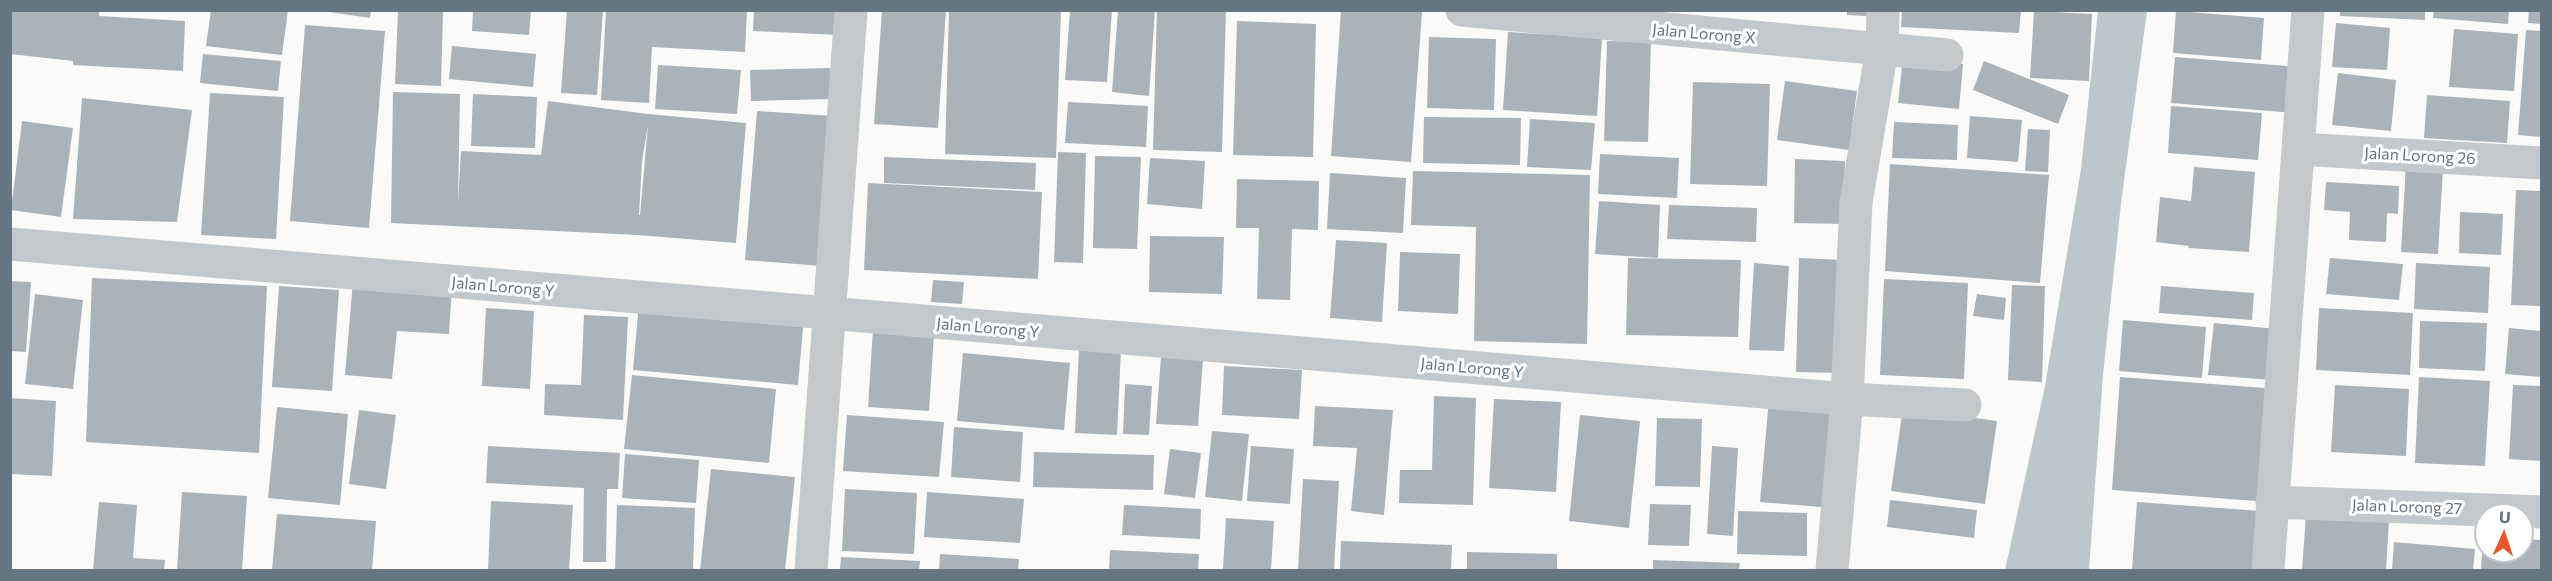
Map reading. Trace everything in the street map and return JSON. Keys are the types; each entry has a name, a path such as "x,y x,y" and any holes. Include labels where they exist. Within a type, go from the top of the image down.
{"street":[{"path":"811,570 851,10"},
{"name":"Jalan Lorong X","path":"1462,10 1947,55"},
{"path":"1832,570 1847,399 1856,202 1882,50 1883,10"},
{"path":"2268,570 2308,10"},
{"name":"Jalan Lorong 26","path":"2298,150 2541,163"},
{"name":"Jalan Lorong Y","path":"10,244 829,315 1847,399 1965,405"},
{"name":"Jalan Lorong 27","path":"2272,502 2541,512"}],"shaded area":[{"path":"2098,11 2147,11 2121,203 2103,375 2089,570 2005,570 2045,386 2081,169"}],"building":[{"path":"10,10 99,10 99,16 185,21 183,71 73,65 73,61 10,54"},
{"path":"211,10 288,10 282,55 206,46"},
{"path":"316,10 371,10 370,18"},
{"path":"398,10 443,12 441,86 395,84"},
{"path":"473,10 531,10 529,35 472,31"},
{"path":"567,10 603,10 597,95 561,93"},
{"path":"606,10 747,10 745,52 652,47 649,103 601,100"},
{"path":"754,10 842,10 840,35 753,31"},
{"path":"882,10 946,10 938,128 874,124"},
{"path":"949,10 1061,10 1056,158 945,154"},
{"path":"1070,10 1112,10 1107,82 1065,80"},
{"path":"1118,10 1155,10 1149,96 1112,92"},
{"path":"1157,10 1226,10 1222,152 1153,150"},
{"path":"1341,10 1422,12 1411,162 1331,156"},
{"path":"1847,10 1881,10 1881,17 1847,15"},
{"path":"1902,10 2021,10 2019,33 1901,27"},
{"path":"2340,10 2425,10 2425,20 2340,16"},
{"path":"2434,10 2509,10 2508,24 2433,18"},
{"path":"2529,10 2541,10 2541,24 2528,23"},
{"path":"2034,11 2092,14 2089,81 2030,78"},
{"path":"2176,11 2264,18 2261,60 2173,53"},
{"path":"1237,21 1316,24 1313,157 1233,155"},
{"path":"2336,23 2390,28 2387,70 2332,67"},
{"path":"305,25 385,31 369,228 290,221"},
{"path":"2454,29 2518,34 2514,91 2449,87"},
{"path":"2526,30 2541,31 2541,137 2518,135"},
{"path":"1508,32 1602,38 1597,116 1503,110"},
{"path":"1429,37 1496,39 1494,110 1427,108"},
{"path":"1607,41 1651,42 1648,142 1604,141"},
{"path":"452,46 536,54 533,87 449,79"},
{"path":"203,54 281,61 278,91 200,83"},
{"path":"2175,57 2299,67 2295,113 2171,103"},
{"path":"1903,58 1963,64 1959,109 1898,103"},
{"path":"1984,61 2069,95 2058,124 1973,90"},
{"path":"658,65 741,70 737,114 655,109"},
{"path":"830,68 830,99 751,101 750,70"},
{"path":"2338,73 2396,80 2391,131 2332,125"},
{"path":"1785,81 1857,91 1849,150 1777,140"},
{"path":"1693,82 1770,84 1767,186 1690,184"},
{"path":"393,92 460,94 458,203 461,151 541,155 548,101 648,114 746,123 736,243 638,235 391,223","holes":["648,125 640,215 642,161"]},
{"path":"210,93 284,97 276,239 201,235"},
{"path":"473,94 537,97 535,148 471,146"},
{"path":"2427,95 2510,101 2507,143 2424,138"},
{"path":"82,98 192,110 177,222 73,219"},
{"path":"1068,102 1148,106 1146,147 1065,143"},
{"path":"2171,106 2262,113 2258,160 2168,153"},
{"path":"757,111 833,116 822,266 745,260"},
{"path":"1970,116 2022,120 2018,162 1967,158"},
{"path":"1424,117 1521,118 1520,165 1423,163"},
{"path":"1530,119 1595,123 1591,170 1527,167"},
{"path":"22,121 73,128 61,217 11,210"},
{"path":"1894,122 1958,125 1957,160 1892,158"},
{"path":"2028,129 2050,130 2048,172 2025,171"},
{"path":"1058,152 1086,153 1083,263 1054,262"},
{"path":"1600,154 1679,158 1677,198 1598,194"},
{"path":"1095,156 1141,157 1137,249 1093,248"},
{"path":"884,157 1036,163 1035,190 884,183"},
{"path":"1150,158 1205,161 1202,209 1147,204"},
{"path":"1795,159 1845,161 1843,224 1794,223"},
{"path":"1890,164 2049,175 2040,283 1885,271"},
{"path":"2406,165 2443,168 2438,254 2401,252"},
{"path":"2194,167 2255,172 2249,252 2188,248 2189,246 2156,242 2160,197 2191,201"},
{"path":"1413,171 1590,175 1587,344 1474,341 1476,227 1411,225"},
{"path":"1330,173 1406,178 1403,233 1327,229"},
{"path":"1237,179 1319,181 1318,230 1292,229 1290,300 1257,299 1259,228 1236,228"},
{"path":"2326,182 2399,186 2398,214 2387,213 2386,242 2349,240 2350,212 2324,210"},
{"path":"868,183 1042,192 1038,279 864,270"},
{"path":"2516,190 2541,191 2541,306 2511,305"},
{"path":"1599,201 1660,205 1658,258 1595,254"},
{"path":"1669,205 1757,208 1756,242 1667,239"},
{"path":"2460,212 2503,214 2501,255 2459,253"},
{"path":"1150,236 1224,237 1222,294 1149,292"},
{"path":"1336,240 1387,243 1382,322 1330,318"},
{"path":"1400,252 1460,254 1458,314 1398,311"},
{"path":"1628,258 1741,260 1738,337 1626,335"},
{"path":"1799,258 1845,260 1842,373 1796,372"},
{"path":"2330,258 2403,264 2399,300 2326,294"},
{"path":"1754,263 1789,266 1784,351 1749,350"},
{"path":"2416,263 2490,267 2488,313 2414,309"},
{"path":"92,278 267,286 259,453 86,442"},
{"path":"1884,279 1968,283 1964,379 1880,375"},
{"path":"933,280 964,282 962,304 931,302"},
{"path":"10,281 31,282 26,352 10,351"},
{"path":"353,281 452,287 449,334 397,331 392,379 345,375"},
{"path":"2012,285 2045,286 2042,382 2008,380"},
{"path":"279,286 339,290 332,391 272,387"},
{"path":"2161,286 2254,293 2252,320 2159,313"},
{"path":"35,294 83,300 73,389 25,384"},
{"path":"1977,294 2006,298 2004,320 1973,316"},
{"path":"639,303 804,317 798,385 633,370"},
{"path":"486,308 534,311 530,389 482,386"},
{"path":"2319,308 2413,313 2410,375 2316,370"},
{"path":"584,315 628,317 623,420 544,415 545,384 581,385"},
{"path":"2123,320 2206,327 2202,378 2119,371"},
{"path":"2420,321 2487,323 2485,371 2419,368"},
{"path":"2214,323 2277,329 2272,380 2208,375"},
{"path":"2509,328 2541,331 2541,377 2505,374"},
{"path":"873,330 934,334 929,411 868,407"},
{"path":"1079,348 1121,350 1117,435 1075,433"},
{"path":"963,353 1070,363 1064,430 957,421"},
{"path":"1161,357 1203,360 1198,426 1156,424"},
{"path":"1224,366 1302,370 1299,419 1222,415"},
{"path":"632,375 776,389 769,463 624,449"},
{"path":"2120,377 2278,389 2269,502 2112,490"},
{"path":"2419,377 2490,381 2485,466 2415,463"},
{"path":"1125,384 1152,386 1149,435 1123,434"},
{"path":"2335,385 2409,389 2406,456 2331,452"},
{"path":"2513,385 2541,386 2541,461 2509,459"},
{"path":"1434,396 1476,398 1473,505 1399,503 1400,470 1432,470"},
{"path":"10,398 56,401 52,476 10,474"},
{"path":"1769,398 1842,404 1833,508 1760,502"},
{"path":"1494,399 1561,402 1556,492 1489,488"},
{"path":"1315,406 1393,410 1384,515 1351,511 1357,448 1313,446"},
{"path":"277,407 348,414 340,505 268,498"},
{"path":"1903,408 1997,421 1985,504 1891,491"},
{"path":"359,410 396,415 386,489 349,484"},
{"path":"847,415 944,422 939,477 843,471"},
{"path":"1580,415 1640,421 1629,528 1569,521"},
{"path":"1657,418 1702,419 1700,487 1655,486"},
{"path":"954,427 1023,432 1020,482 951,477"},
{"path":"1212,431 1249,434 1242,501 1205,497"},
{"path":"488,446 620,453 618,489 607,489 606,562 583,562 584,488 486,483"},
{"path":"1251,446 1294,449 1290,504 1247,501"},
{"path":"1712,446 1738,448 1733,536 1707,534"},
{"path":"1170,449 1201,453 1195,498 1164,494"},
{"path":"1034,452 1154,455 1153,490 1033,487"},
{"path":"625,454 699,460 696,503 622,498"},
{"path":"711,469 795,477 785,570 700,570"},
{"path":"1303,479 1339,481 1334,570 1298,570"},
{"path":"845,489 917,493 914,554 842,551"},
{"path":"182,492 247,496 242,570 177,570"},
{"path":"927,492 1024,499 1020,543 924,537"},
{"path":"1890,500 1977,510 1974,538 1887,527"},
{"path":"491,501 573,505 569,570 488,570"},
{"path":"99,502 137,505 133,558 165,560 164,570 93,570"},
{"path":"2137,502 2261,511 2256,570 2132,570"},
{"path":"1650,504 1691,505 1689,546 1648,545"},
{"path":"617,505 695,508 693,570 615,570"},
{"path":"1124,505 1201,509 1200,539 1122,535"},
{"path":"1738,511 1807,513 1807,556 1737,554"},
{"path":"277,514 376,521 372,570 272,570"},
{"path":"2306,515 2389,520 2386,570 2302,570"},
{"path":"1226,518 1274,521 1271,570 1223,570"},
{"path":"2534,540 2541,540 2541,570 2481,570 2481,563 2534,563"},
{"path":"1341,541 1452,545 1451,570 1340,570"},
{"path":"2394,542 2474,549 2473,570 2392,570"},
{"path":"1110,550 1199,554 1198,570 1109,570"},
{"path":"1467,552 1557,554 1557,570 1467,570"},
{"path":"940,554 1019,559 1018,570 939,570"},
{"path":"841,557 920,561 919,570 840,570"},
{"path":"1653,560 1740,563 1739,570 1653,570"}]}
